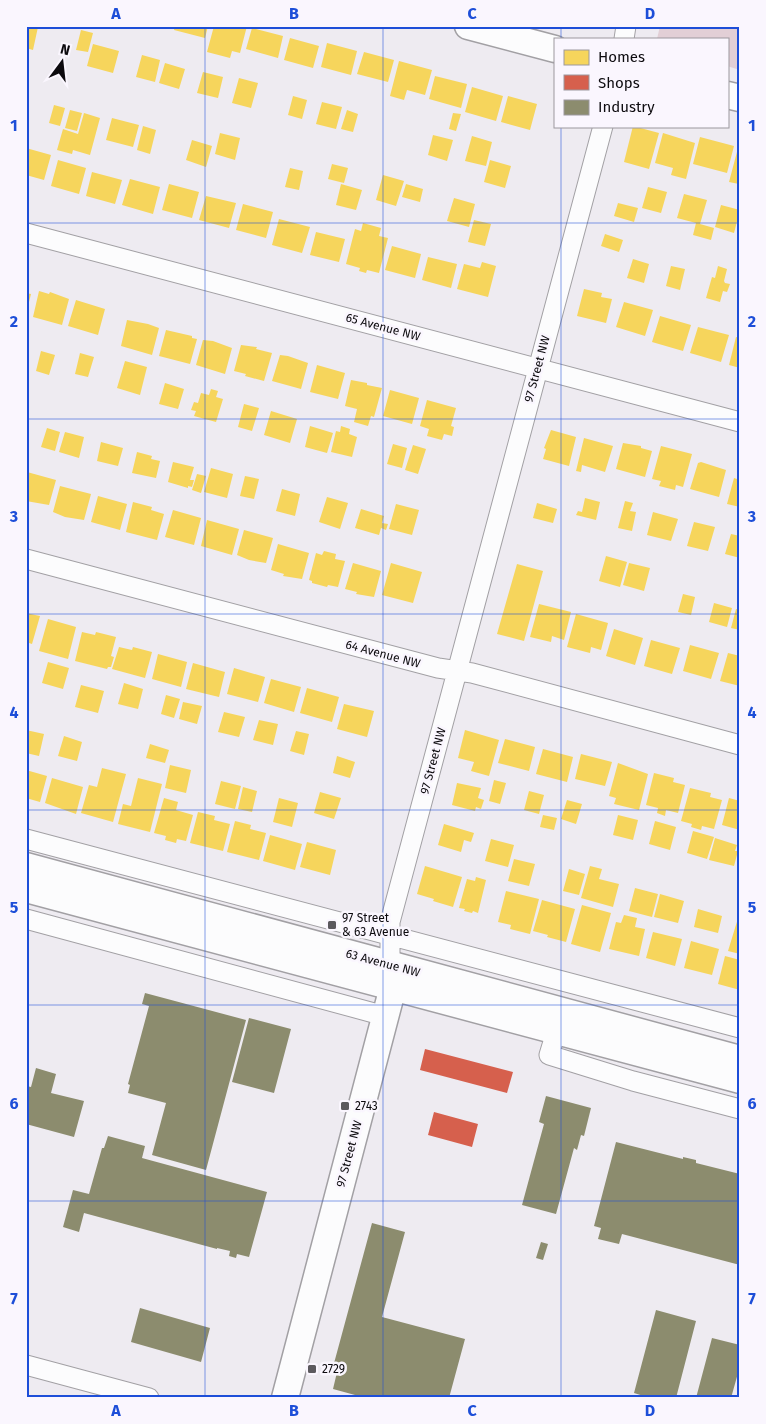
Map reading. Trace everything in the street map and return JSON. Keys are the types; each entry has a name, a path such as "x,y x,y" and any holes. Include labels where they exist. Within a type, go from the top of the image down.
{"main road":[{"path":"468,26 554,49"},
{"name":"63 Avenue NW","path":"26,866 391,976 556,1032 740,1080"},
{"name":"63 Avenue NW","path":"26,889 740,1059"},
{"name":"97 Street NW","path":"285,1398 386,1016 391,976"}],"street":[{"name":"97 Street NW","path":"391,976 390,922 601,128"},
{"name":"65 Avenue NW","path":"26,232 740,422"},
{"name":"64 Avenue NW","path":"26,559 438,668 472,673 740,745"},
{"path":"26,839 740,1028"},
{"path":"26,919 386,1016"},
{"path":"556,1032 549,1055 633,1081 740,1109"},
{"path":"26,1365 149,1398"}],"shaded area":[{"path":"660,26 740,26 740,70 728,66 728,38 657,38"}],"building: Homes":[{"path":"26,26 38,27 33,50 26,48"},
{"path":"175,26 208,26 205,38 174,30"},
{"path":"214,26 247,26 240,53 232,51 230,58 207,52"},
{"path":"252,28 283,36 278,58 246,49"},
{"path":"81,30 93,33 88,52 76,50"},
{"path":"290,38 319,46 313,68 284,60"},
{"path":"327,43 357,51 351,75 321,67"},
{"path":"93,44 119,51 113,73 87,66"},
{"path":"364,52 394,60 388,82 357,74"},
{"path":"142,55 160,60 155,82 136,77"},
{"path":"399,61 432,70 425,95 407,90 404,100 390,96"},
{"path":"165,63 185,69 179,89 159,83"},
{"path":"203,72 223,77 218,98 197,93"},
{"path":"435,76 467,84 461,108 429,99"},
{"path":"239,78 258,83 251,108 232,103"},
{"path":"472,87 503,96 496,121 465,112"},
{"path":"293,96 307,100 302,119 288,115"},
{"path":"508,96 537,104 530,130 501,122"},
{"path":"322,102 342,107 336,129 316,124"},
{"path":"54,105 65,108 60,126 49,123"},
{"path":"70,110 82,113 77,131 65,128"},
{"path":"347,110 358,114 353,132 341,129"},
{"path":"84,113 100,118 90,155 73,150 72,154 57,150 63,129 78,134"},
{"path":"453,113 461,114 456,131 449,129"},
{"path":"112,118 139,125 133,147 106,140"},
{"path":"143,126 156,130 150,154 137,150"},
{"path":"632,128 659,133 649,169 624,162"},
{"path":"220,133 240,138 235,160 215,154"},
{"path":"663,133 695,143 686,179 671,175 673,168 655,163"},
{"path":"433,135 453,140 447,161 428,155"},
{"path":"472,136 492,142 486,166 465,161"},
{"path":"700,137 734,146 727,173 693,164"},
{"path":"192,140 212,146 206,167 186,160"},
{"path":"26,148 51,155 44,180 26,175"},
{"path":"738,148 740,148 740,189 737,188 739,184 729,182"},
{"path":"58,160 86,168 79,194 51,186"},
{"path":"490,160 511,166 505,188 484,182"},
{"path":"332,164 348,168 344,183 328,179"},
{"path":"290,168 303,171 299,190 285,187"},
{"path":"92,172 122,180 115,204 86,196"},
{"path":"383,175 404,181 396,206 376,200"},
{"path":"130,179 160,187 153,214 122,205"},
{"path":"169,184 199,192 192,218 162,210"},
{"path":"341,184 362,190 356,210 336,205"},
{"path":"406,184 423,189 420,202 402,197"},
{"path":"648,187 667,192 661,213 642,208"},
{"path":"684,194 707,200 700,224 714,228 711,240 693,235 696,223 677,218"},
{"path":"206,196 236,203 229,228 199,220"},
{"path":"454,198 475,204 469,227 447,221"},
{"path":"618,203 638,208 634,222 614,216"},
{"path":"243,204 273,212 266,238 236,230"},
{"path":"721,205 740,210 734,233 715,227"},
{"path":"279,219 310,227 302,253 272,245"},
{"path":"474,220 491,224 485,246 468,242"},
{"path":"363,223 381,228 379,236 388,238 379,273 367,270 366,273 359,271 360,268 346,264 355,229 361,231"},
{"path":"316,232 345,239 339,262 310,255"},
{"path":"605,234 623,240 619,252 601,246"},
{"path":"392,246 421,254 415,278 385,270"},
{"path":"428,257 457,264 451,288 422,280"},
{"path":"633,259 649,264 644,283 627,278"},
{"path":"482,262 496,266 488,297 457,289 464,264 480,268"},
{"path":"671,266 685,269 680,290 666,286"},
{"path":"718,266 727,269 724,281 730,284 727,292 723,291 720,302 706,298 712,277 715,278"},
{"path":"584,289 602,293 601,297 612,299 606,323 577,316"},
{"path":"39,291 49,294 50,292 69,299 62,325 33,317"},
{"path":"26,293 31,294 27,310 26,310"},
{"path":"76,300 105,309 98,335 68,326"},
{"path":"624,302 653,310 645,336 616,327"},
{"path":"660,316 691,325 683,351 652,342"},
{"path":"127,320 159,328 152,355 121,346"},
{"path":"698,327 729,335 721,362 690,353"},
{"path":"166,330 197,339 190,364 159,356"},
{"path":"736,337 740,338 740,368 729,365"},
{"path":"203,340 213,341 232,348 225,374 196,365"},
{"path":"241,345 257,347 256,349 272,353 264,381 234,371"},
{"path":"41,351 55,355 49,375 36,371"},
{"path":"80,353 94,357 88,377 75,374"},
{"path":"280,355 308,363 301,389 272,381"},
{"path":"125,361 147,367 140,395 117,388"},
{"path":"317,365 345,373 338,399 310,392"},
{"path":"351,380 382,388 374,417 371,416 368,426 354,422 357,409 345,406"},
{"path":"165,383 184,389 178,409 159,404"},
{"path":"211,389 218,391 216,397 223,399 216,422 194,416 196,411 191,410 194,402 198,403 201,393 209,395"},
{"path":"390,390 419,398 412,424 383,416"},
{"path":"427,400 456,408 451,426 454,427 452,436 444,434 442,440 427,436 429,429 420,426"},
{"path":"244,404 259,408 252,431 238,427"},
{"path":"271,411 297,419 290,443 264,435"},
{"path":"310,426 333,433 327,453 305,447"},
{"path":"341,426 350,429 349,434 357,437 352,457 331,452 336,431 340,432"},
{"path":"47,428 60,432 55,451 41,447"},
{"path":"551,430 576,437 569,466 543,459 546,449 544,448"},
{"path":"65,432 84,437 79,458 59,452"},
{"path":"584,438 613,446 605,472 582,465 581,472 576,471"},
{"path":"101,442 123,448 118,466 97,461"},
{"path":"623,443 641,446 641,448 652,451 645,477 616,469"},
{"path":"393,444 407,448 402,468 387,464"},
{"path":"413,445 426,449 418,474 405,470"},
{"path":"661,446 692,454 683,487 676,485 675,490 659,486 661,481 652,479"},
{"path":"137,452 152,456 151,459 160,461 156,478 132,473"},
{"path":"173,462 194,467 190,480 194,480 192,487 188,486 188,488 168,482"},
{"path":"701,462 726,470 719,497 690,489 698,463"},
{"path":"211,468 233,474 227,498 204,492"},
{"path":"27,472 56,480 49,505 26,501"},
{"path":"197,474 206,476 201,493 192,490"},
{"path":"245,476 259,479 254,499 240,496"},
{"path":"734,478 740,480 740,507 727,504"},
{"path":"60,486 91,494 84,520 65,517 53,512"},
{"path":"282,489 300,494 295,516 276,511"},
{"path":"98,496 127,504 120,530 91,522"},
{"path":"327,497 348,503 340,529 319,522"},
{"path":"585,498 600,502 596,520 576,515 578,511 582,512"},
{"path":"625,501 633,503 630,511 636,512 632,531 618,528"},
{"path":"133,502 152,507 151,510 164,514 157,540 126,532"},
{"path":"537,503 557,509 553,523 533,518"},
{"path":"396,504 419,510 412,535 389,529"},
{"path":"361,509 384,516 382,523 388,524 386,530 381,528 379,535 355,528"},
{"path":"173,510 201,518 194,545 165,537"},
{"path":"653,512 678,519 671,541 647,535"},
{"path":"207,520 239,529 232,555 201,546"},
{"path":"694,522 715,527 708,551 687,546"},
{"path":"244,530 273,538 266,563 249,560 237,555"},
{"path":"731,534 740,536 740,558 725,554"},
{"path":"278,544 309,553 302,579 283,576 284,574 271,570"},
{"path":"324,551 336,554 335,559 345,561 338,587 328,585 327,587 312,583 309,580 316,553 322,555"},
{"path":"606,556 627,562 620,587 599,581"},
{"path":"353,563 381,571 374,597 356,594 357,592 345,589"},
{"path":"391,563 422,572 413,603 382,595"},
{"path":"629,563 650,568 644,591 623,585"},
{"path":"517,564 543,571 524,641 497,634"},
{"path":"683,594 695,597 691,615 678,612"},
{"path":"714,603 732,608 727,627 709,622"},
{"path":"539,604 571,612 564,640 552,636 551,642 530,637"},
{"path":"736,609 740,610 740,630 731,628"},
{"path":"26,613 40,616 32,644 26,642"},
{"path":"576,614 608,623 601,650 591,647 590,653 567,647"},
{"path":"48,619 76,627 68,659 39,651"},
{"path":"614,629 643,638 635,665 606,656"},
{"path":"82,632 95,635 96,632 116,637 111,656 114,657 111,667 107,669 75,661"},
{"path":"651,640 680,648 672,674 644,666"},
{"path":"690,645 719,653 711,679 683,671"},
{"path":"119,647 132,650 133,647 152,652 145,678 112,669"},
{"path":"728,653 740,656 740,686 720,681"},
{"path":"158,654 187,662 181,687 152,679"},
{"path":"48,662 69,668 63,689 42,683"},
{"path":"193,663 225,672 219,697 186,689"},
{"path":"234,668 265,677 258,702 227,694"},
{"path":"271,679 301,687 294,712 264,703"},
{"path":"124,683 143,689 138,709 118,704"},
{"path":"81,685 104,691 98,713 75,707"},
{"path":"307,688 339,697 332,722 300,713"},
{"path":"166,695 180,699 174,718 161,714"},
{"path":"183,702 202,706 197,724 179,719"},
{"path":"344,704 374,711 367,737 337,729"},
{"path":"224,712 245,717 239,737 218,732"},
{"path":"259,720 278,724 273,745 253,740"},
{"path":"26,730 44,734 39,756 26,753"},
{"path":"465,730 499,740 489,776 471,771 474,762 458,758"},
{"path":"296,731 309,734 304,755 290,751"},
{"path":"64,736 82,742 77,761 58,756"},
{"path":"505,739 535,747 529,771 498,763"},
{"path":"150,744 169,750 165,763 146,758"},
{"path":"543,749 573,757 567,782 536,774"},
{"path":"581,754 612,762 605,786 575,779"},
{"path":"337,756 355,762 350,778 333,773"},
{"path":"618,763 648,774 639,810 614,804 616,798 609,796"},
{"path":"170,765 191,770 186,793 165,788"},
{"path":"102,768 126,774 113,822 81,813 89,785 97,787"},
{"path":"26,770 47,776 40,802 26,798"},
{"path":"654,773 674,778 673,782 685,785 678,813 666,810 665,816 657,813 658,808 646,805"},
{"path":"52,778 83,787 76,814 45,803"},
{"path":"138,778 162,784 150,832 118,824 123,804 131,806"},
{"path":"494,780 506,783 500,804 489,801"},
{"path":"221,781 241,786 235,809 215,804"},
{"path":"457,783 481,788 478,798 484,800 481,809 476,807 475,811 452,805"},
{"path":"243,787 257,791 252,812 238,809"},
{"path":"690,788 711,793 710,797 722,800 714,829 702,826 701,830 691,827 692,824 681,821"},
{"path":"529,791 544,795 539,814 524,810"},
{"path":"320,792 341,798 334,819 314,813"},
{"path":"164,798 178,802 176,810 193,815 186,841 177,839 176,843 165,840 166,836 154,833"},
{"path":"279,798 298,803 292,827 273,822"},
{"path":"729,798 740,801 740,830 722,825"},
{"path":"567,800 582,804 576,824 561,819"},
{"path":"198,812 215,816 214,820 230,824 223,851 190,843"},
{"path":"543,815 557,818 554,830 540,827"},
{"path":"618,815 638,820 633,840 613,835"},
{"path":"235,821 251,825 250,829 266,833 259,860 227,852"},
{"path":"655,821 676,827 670,850 649,844"},
{"path":"444,824 474,833 471,842 464,840 461,852 438,845"},
{"path":"693,831 714,837 707,859 687,853"},
{"path":"270,835 302,844 295,870 263,861"},
{"path":"715,838 737,845 735,851 738,851 734,866 709,860"},
{"path":"491,839 514,845 508,867 485,861"},
{"path":"307,842 336,850 330,875 300,867"},
{"path":"514,859 535,864 529,886 508,881"},
{"path":"425,866 462,877 453,907 417,894"},
{"path":"590,866 602,869 599,879 619,884 613,907 581,898"},
{"path":"569,869 585,874 579,895 563,891"},
{"path":"476,877 486,880 478,913 473,911 472,913 459,908 467,879 475,881"},
{"path":"635,888 658,894 652,917 629,911"},
{"path":"506,891 539,899 530,934 510,929 511,925 498,922"},
{"path":"660,894 684,901 678,923 654,917"},
{"path":"542,900 575,909 566,942 533,931"},
{"path":"582,905 611,913 600,952 571,944"},
{"path":"698,909 722,916 718,933 694,927"},
{"path":"624,915 637,918 635,927 645,929 639,956 609,949 616,922 621,923"},
{"path":"740,915 740,954 728,951"},
{"path":"653,932 682,939 675,966 646,958"},
{"path":"691,941 719,949 712,975 684,968"},
{"path":"725,956 740,960 740,990 718,984"}],"building: Shops":[{"path":"425,1049 513,1072 507,1093 420,1070"},
{"path":"434,1112 478,1124 472,1147 428,1135"}],"building: Industry":[{"path":"145,993 246,1020 206,1170 152,1155 166,1103 128,1093 130,1085 128,1084 149,1006 142,1004"},
{"path":"249,1018 291,1029 274,1093 232,1082"},
{"path":"36,1068 56,1074 51,1093 84,1101 74,1137 26,1124 26,1086 31,1087"},
{"path":"546,1096 591,1108 584,1136 581,1135 577,1150 574,1148 556,1214 522,1205 544,1124 539,1122"},
{"path":"108,1136 145,1146 142,1158 267,1192 249,1257 237,1254 236,1258 229,1256 230,1251 84,1213 79,1232 63,1227 73,1190 89,1194 102,1148 104,1148"},
{"path":"616,1142 683,1159 683,1157 696,1160 696,1163 740,1174 740,1265 622,1234 619,1244 598,1239 601,1228 594,1226"},
{"path":"372,1223 405,1232 382,1317 465,1339 449,1398 366,1398 333,1389 338,1368 333,1367"},
{"path":"541,1242 548,1244 543,1260 536,1258"},
{"path":"140,1308 210,1328 201,1362 131,1342"},
{"path":"656,1310 696,1321 676,1398 650,1398 634,1393"},
{"path":"712,1338 740,1345 740,1366 731,1398 696,1398"}],"place":[{"name":"97 Street & 63 Avenue","path":"332,925"},
{"name":"2743","path":"345,1106"},
{"name":"2729","path":"312,1369"}]}
